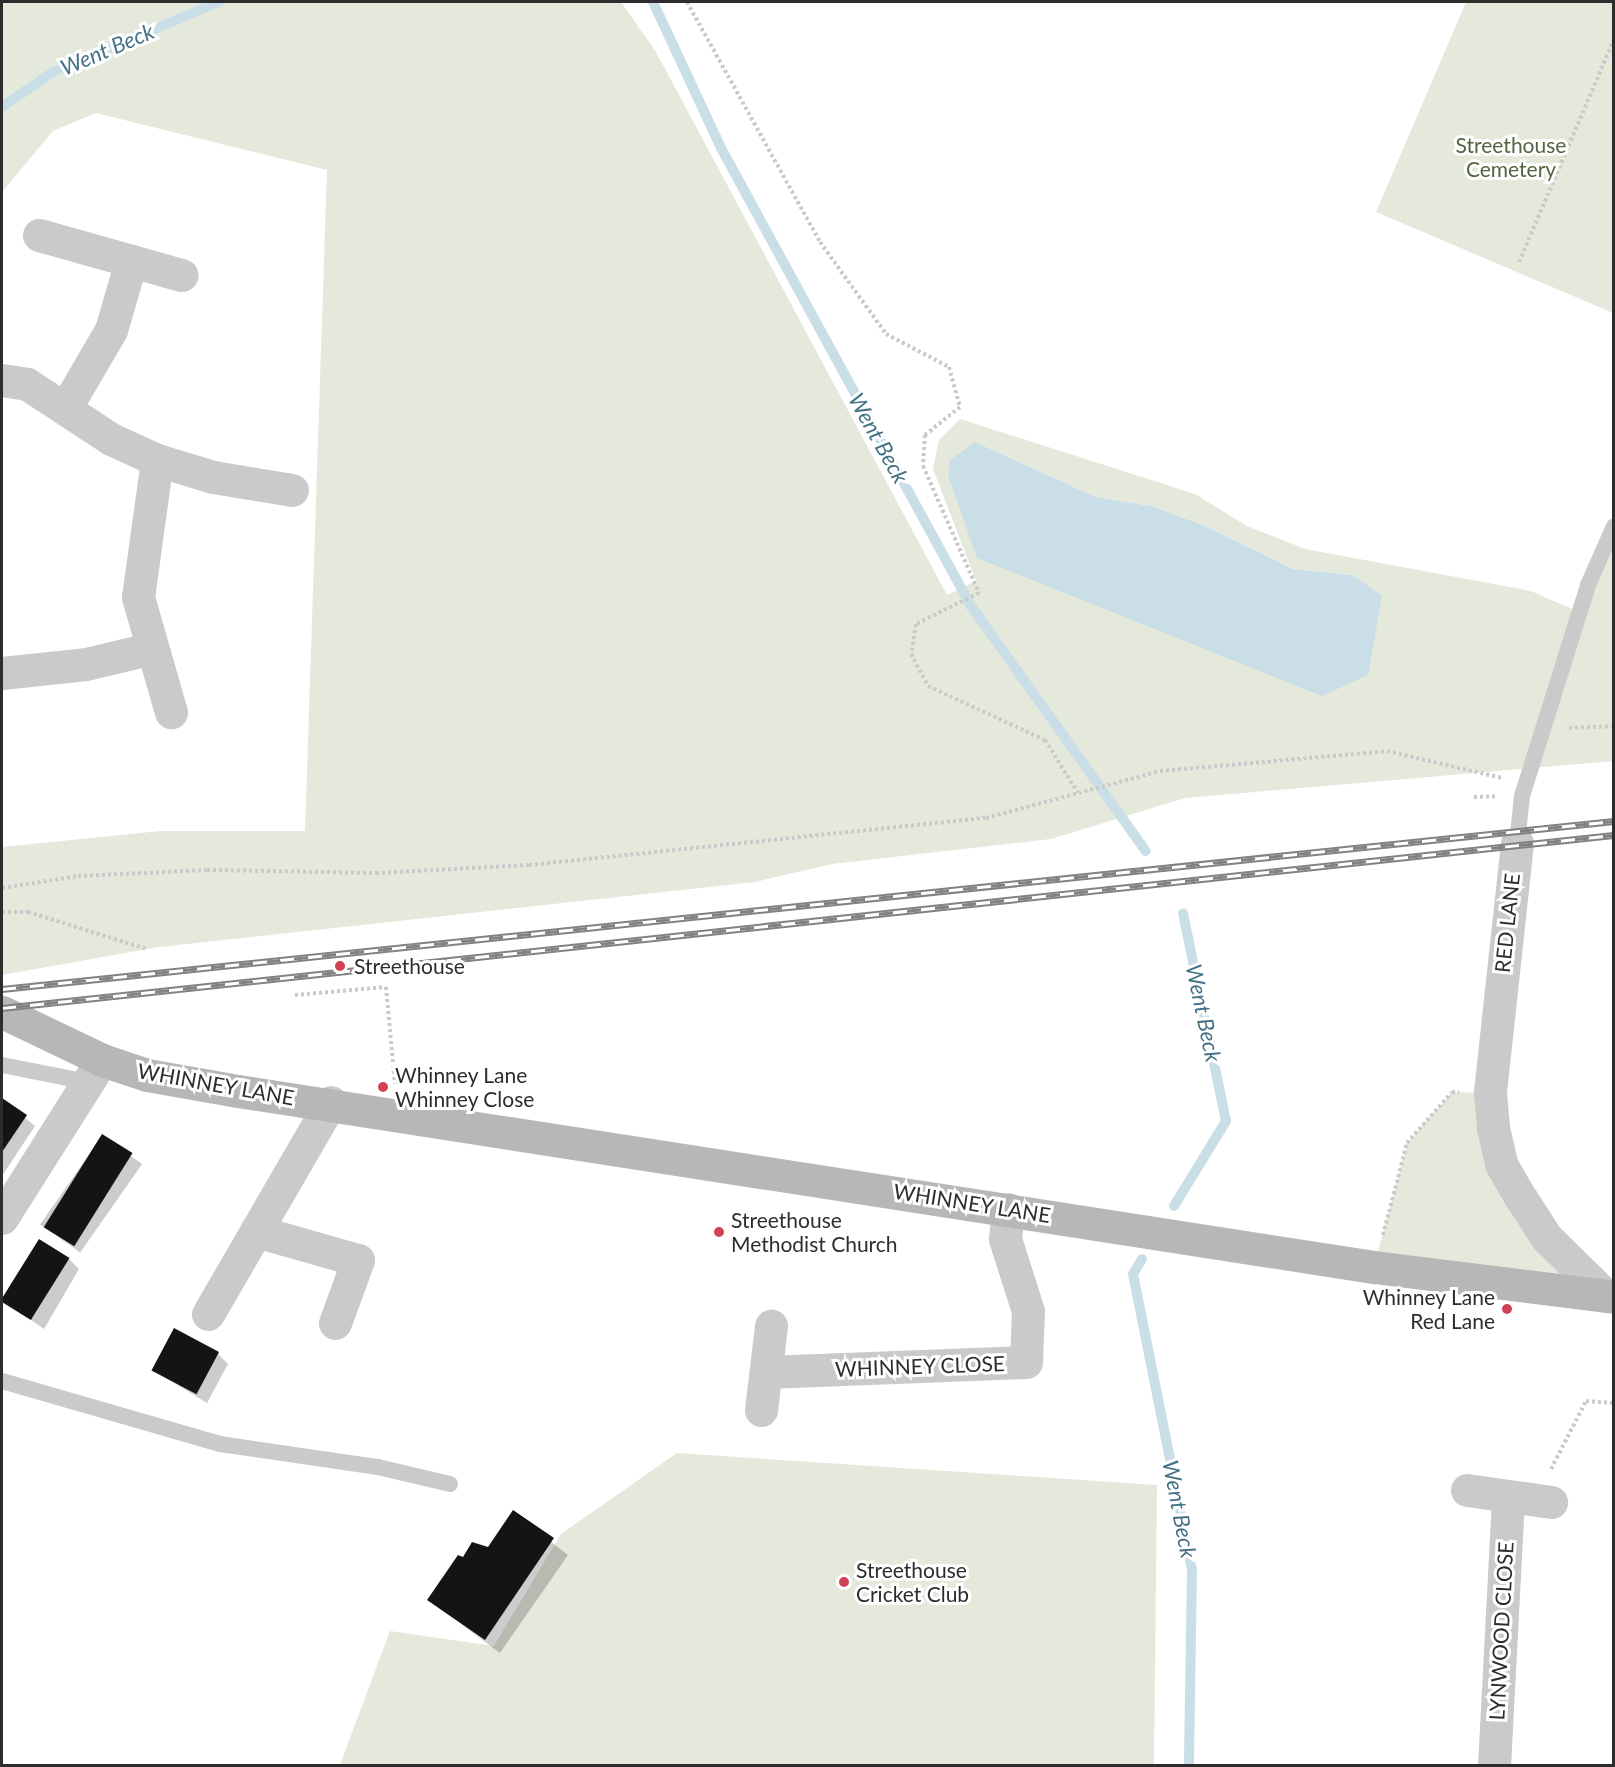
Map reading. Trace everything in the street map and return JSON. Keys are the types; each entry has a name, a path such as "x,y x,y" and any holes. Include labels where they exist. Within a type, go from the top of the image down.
{"street":[{"path":"39,235 181,275"},
{"path":"66,407 111,330 131,261"},
{"path":"2,380 27,384 66,407 111,439 157,460 213,477 291,490"},
{"path":"157,460 138,597 149,649 171,711"},
{"path":"2,673 86,664 149,649"},
{"name":"RED LANE","path":"1517,843 1490,1093 1501,1164 1546,1237 1610,1296"},
{"name":"WHINNEY LANE","path":"2,1012 95,1071 170,1079 331,1102 1374,1267 1610,1296"},
{"path":"2,1218 95,1071"},
{"name":"WHINNEY LANE","path":"208,1314 331,1102"},
{"name":"WHINNEY CLOSE","path":"766,1372 1026,1362 1028,1311 1005,1239 1008,1209"},
{"path":"256,1230 358,1260 335,1323"},
{"path":"761,1410 771,1326"},
{"path":"1467,1490 1532,1499"},
{"name":"LYNWOOD CLOSE","path":"1494,1766 1532,1499"}],"lane":[{"name":"RED LANE","path":"1517,843 1526,783 1542,730 1588,585 1614,526"},
{"path":"2,1065 95,1071"},
{"path":"2,1381 220,1444 378,1467 450,1484"}],"path":[{"path":"687,2 820,242 886,334 949,368 960,407 925,435 923,466 979,593 916,624 911,654 928,686 1045,740 1079,792"},
{"path":"1519,262 1614,39"},
{"path":"1542,730 1614,726"},
{"path":"2,888 78,876 195,871 376,873 529,865 986,818 1160,771 1387,751 1526,783"},
{"path":"2,912 28,912 147,949"},
{"path":"295,995 386,987 395,1069 394,1112"},
{"path":"1374,1267 1407,1143 1452,1092 1490,1093"},
{"path":"1532,1499 1586,1401 1614,1403"}],"green space":[{"path":"2,2 621,2 656,52 947,595 976,581 933,469 939,440 960,419 1195,494 1247,526 1305,549 1531,591 1579,612 1613,531 1613,761 1185,798 1051,839 832,864 755,882 159,947 2,975 2,847 160,831 305,831 327,170 96,113 53,131 2,192","holes":["975,442 1096,497 1151,506 1203,525 1293,569 1353,575 1368,675"]},
{"name":"Streethouse Cemetery","path":"1466,2 1613,2 1613,313 1376,212"},
{"path":"1452,1092 1490,1093 1501,1164 1606,1296 1374,1267 1407,1143"},
{"name":"Streethouse Cricket Club","path":"677,1453 1157,1485 1154,1765 340,1765 390,1631 494,1646 561,1534"}],"water":[{"path":"975,442 1096,497 1151,506 1203,525 1293,569 1353,575 1382,596 1368,675 1322,696 977,558 948,475 950,460"}],"building":[{"path":"2,1098 27,1115 2,1152"},
{"path":"102,1134 133,1153 74,1246 44,1227"},
{"path":"39,1239 70,1258 31,1320 2,1302 2,1298"},
{"path":"174,1328 219,1352 196,1394 151,1370"},
{"path":"513,1510 554,1538 485,1640 427,1600 458,1555 463,1557 472,1542 488,1547"}],"waterway":[{"name":"Went Beck","path":"2,107 53,72 219,2"},
{"name":"Went Beck","path":"653,2 721,148 971,606 1146,851"},
{"name":"Went Beck","path":"1174,1206 1226,1121 1183,913"},
{"name":"Went Beck","path":"1142,1259 1133,1274 1192,1570 1189,1766"}],"railway":[{"path":"2,989 1614,821"},
{"path":"2,1008 1614,835"}],"place":[{"name":"Streethouse","path":"340,966"},
{"name":"Whinney Lane Whinney Close","path":"383,1087"},
{"name":"Streethouse Methodist Church","path":"719,1232"},
{"name":"Whinney Lane Red Lane","path":"1507,1309"},
{"name":"Streethouse Cricket Club","path":"844,1582"}]}
